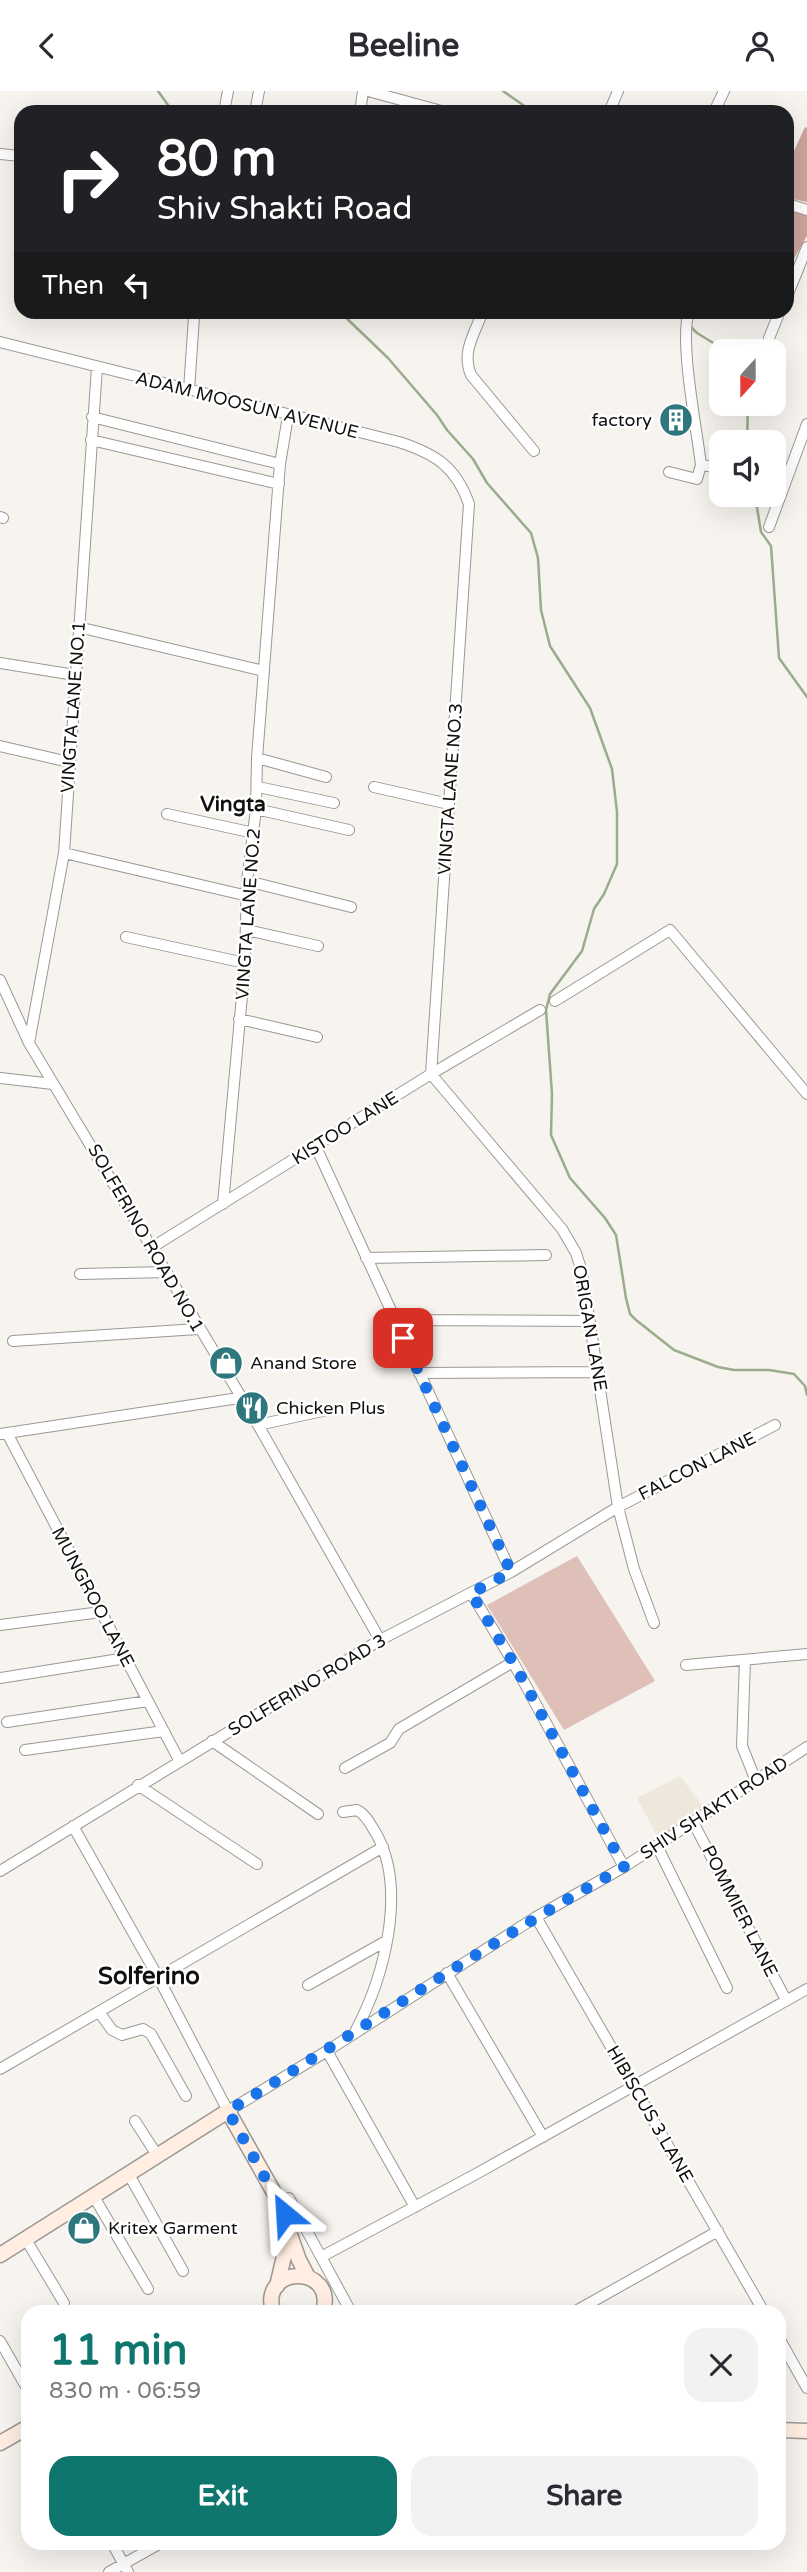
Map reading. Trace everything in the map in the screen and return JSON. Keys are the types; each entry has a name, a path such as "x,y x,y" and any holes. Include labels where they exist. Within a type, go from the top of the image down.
{"main road":[{"path":"0,2255 228,2111 277,2198 308,2277"},
{"path":"272,2305 290,2234"},
{"path":"277,2286 288,2277 308,2277 320,2286 325,2305"},
{"path":"786,2430 807,2431"},
{"path":"0,2443 21,2431"}],"street":[{"path":"366,91 419,105"},
{"path":"794,271 807,247"},
{"path":"188,390 194,319"},
{"path":"481,319 466,362 471,375 534,451"},
{"path":"669,473 696,479 701,465 686,319"},
{"path":"769,338 777,319"},
{"name":"ADAM MOOSUN AVENUE","path":"0,342 424,450 445,464 462,484 469,504"},
{"name":"VINGTA LANE NO.1","path":"29,1043 64,853 97,367"},
{"name":"VINGTA LANE NO.2","path":"223,1204 245,963 247,881 258,787 257,758 280,464 288,416"},
{"path":"92,417 280,464"},
{"path":"769,527 807,424"},
{"path":"90,440 279,484"},
{"path":"701,465 709,466"},
{"name":"VINGTA LANE NO.3","path":"431,1074 469,504"},
{"path":"78,627 264,671"},
{"path":"0,663 75,675"},
{"path":"0,746 69,762"},
{"path":"257,758 326,777"},
{"path":"258,787 334,803"},
{"path":"374,787 449,804"},
{"path":"256,809 349,830"},
{"path":"167,814 254,834"},
{"path":"64,853 248,896"},
{"path":"247,881 351,907"},
{"path":"247,930 318,946"},
{"path":"555,1000 670,930 807,1094"},
{"path":"126,937 245,963"},
{"name":"SOLFERINO ROAD NO.1","path":"0,979 29,1043 258,1426 380,1640"},
{"name":"KISTOO LANE","path":"152,1248 431,1074 540,1010"},
{"path":"239,1019 317,1037"},
{"name":"ORIGAN LANE","path":"431,1074 562,1229 576,1253 582,1272 599,1372 618,1507 634,1569 654,1623"},
{"path":"0,1078 53,1084"},
{"path":"316,1147 511,1572"},
{"path":"366,1258 547,1255"},
{"path":"80,1274 166,1272"},
{"path":"395,1320 590,1321"},
{"path":"13,1341 198,1329"},
{"path":"419,1373 599,1372"},
{"path":"4,1434 239,1398"},
{"path":"258,1426 327,1410"},
{"name":"FALCON LANE","path":"618,1507 775,1425"},
{"name":"MUNGROO LANE","path":"4,1434 179,1760"},
{"name":"SOLFERINO ROAD 3","path":"0,1871 380,1640 511,1572 618,1507"},
{"path":"471,1593 513,1662 624,1867"},
{"path":"0,1625 101,1612"},
{"path":"686,1665 807,1654"},
{"path":"0,1678 126,1658"},
{"path":"745,1660 742,1746 756,1781"},
{"path":"345,1769 390,1743 399,1729 513,1662"},
{"path":"7,1721 148,1701"},
{"path":"25,1750 164,1731"},
{"path":"212,1741 318,1814"},
{"name":"SHIV SHAKTI ROAD","path":"228,2111 536,1917 624,1867 807,1747"},
{"path":"138,1785 257,1864"},
{"path":"343,1812 352,1809 362,1812 383,1847 390,1867 390,1902 379,1978 356,2031"},
{"name":"POMMIER LANE","path":"693,1822 786,2000"},
{"path":"73,1826 158,1977 228,2111"},
{"path":"657,1846 727,1988"},
{"path":"0,2069 383,1847"},
{"name":"HIBISCUS 3 LANE","path":"536,1917 760,2305"},
{"path":"308,1985 386,1941"},
{"path":"447,1973 543,2137"},
{"path":"321,2257 543,2137 807,1989"},
{"path":"99,2012 112,2030 122,2035 143,2029 151,2034 186,2096"},
{"path":"327,2051 415,2207"},
{"path":"135,2121 157,2155"},
{"path":"128,2173 183,2271"},
{"path":"93,2195 148,2289"},
{"path":"289,2198 347,2305"},
{"path":"586,2305 718,2231"},
{"path":"25,2238 64,2303"},
{"path":"0,2341 21,2378"},
{"path":"786,2350 807,2388"},
{"path":"116,2550 126,2568"},
{"path":"109,2572 126,2568 151,2550"}],"shaded area":[{"path":"805,127 807,128 807,202 794,199 794,151"},
{"path":"794,210 807,214 807,236 794,259"},
{"path":"577,1556 655,1681 564,1730 487,1605"},
{"path":"680,1776 705,1809 658,1838 637,1798"}],"waterway":[{"path":"158,91 168,105"},
{"path":"503,91 523,105"},
{"path":"347,319 388,358 437,415 473,459 487,483 531,533 538,558 541,610 550,646 590,708 612,769 617,812 617,864 594,909 582,951 550,994 546,1010 552,1094 551,1135 570,1178 605,1218 616,1235 630,1314 674,1350 718,1367 794,1374 805,1386 807,1395"},
{"path":"691,327 709,340"},
{"path":"747,430 748,417"},
{"path":"757,507 761,532 771,546 779,658 807,697"}],"place":[{"name":"factory","path":"676,420"},
{"name":"Anand Store","path":"226,1363"},
{"name":"Chicken Plus","path":"252,1408"},
{"name":"Kritex Garment","path":"84,2228"}],"district":[{"name":"Vingta","path":"233,804"},
{"name":"Solferino","path":"149,1976"}],"route":[{"path":"285,2214 228,2111 536,1917 624,1867 513,1662 471,1593 511,1572 403,1338"}]}
